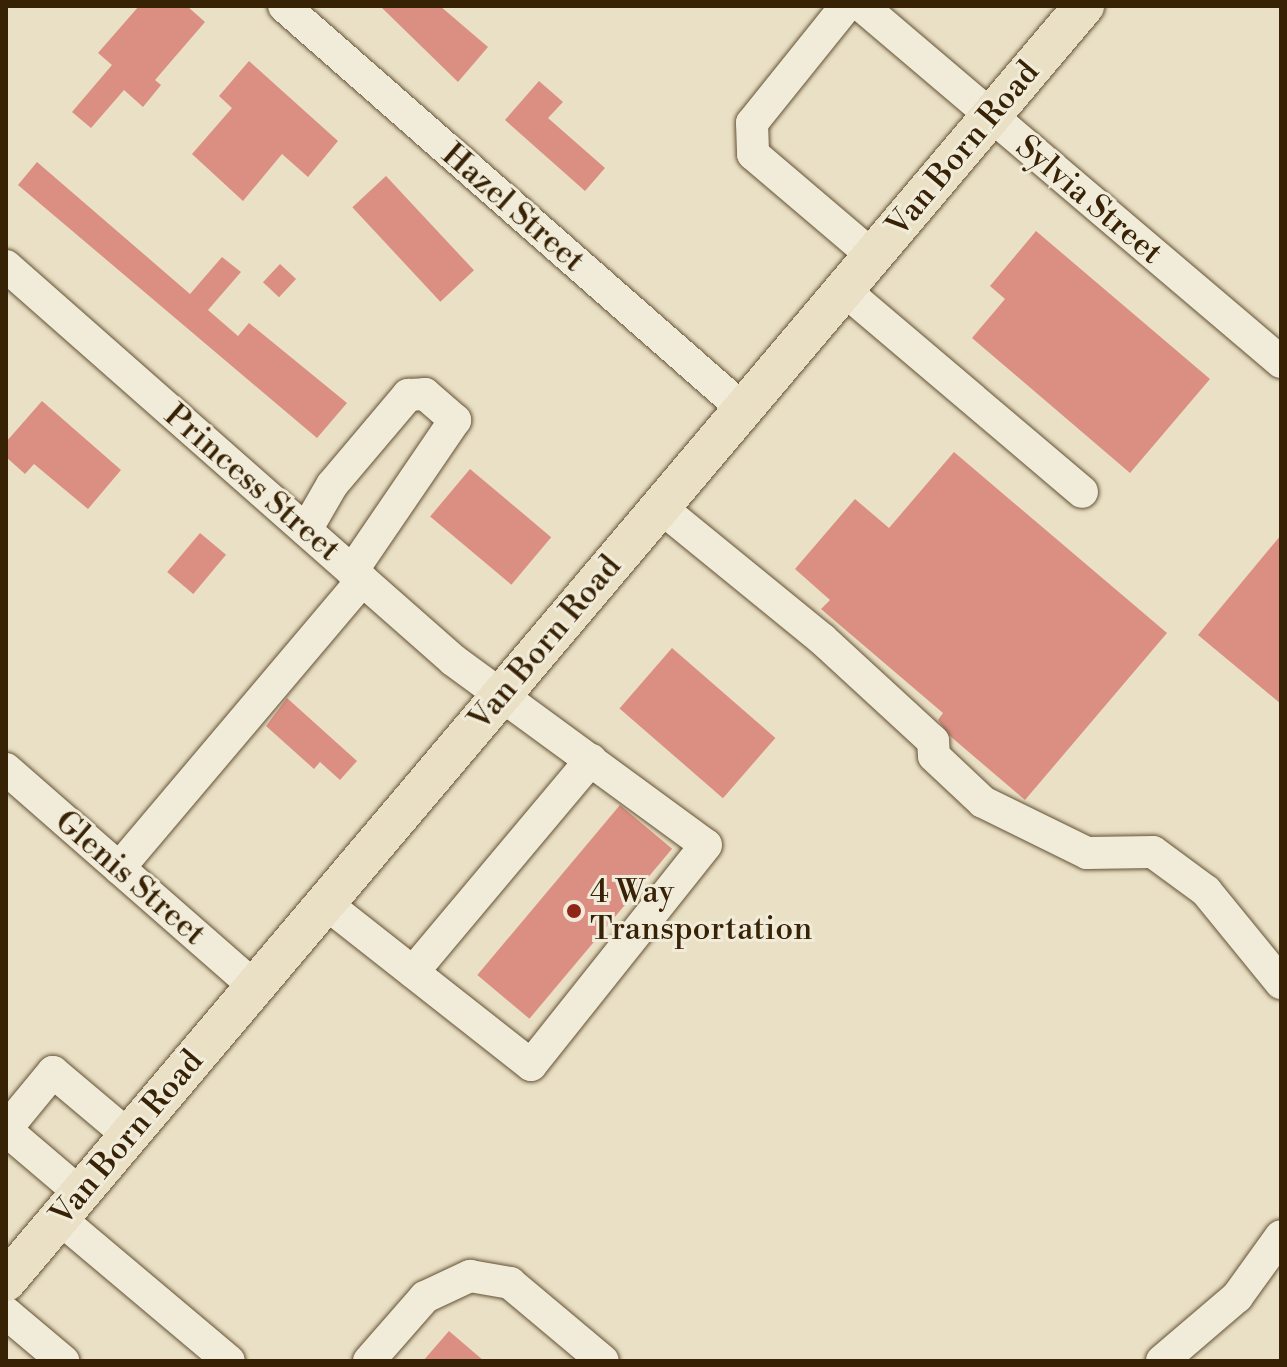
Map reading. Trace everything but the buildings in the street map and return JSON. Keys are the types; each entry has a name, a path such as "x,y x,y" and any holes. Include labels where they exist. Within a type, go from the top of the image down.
{"main road":[{"name":"Van Born Road","path":"7,1286 70,1206 1084,6"}],"street":[{"name":"Hazel Street","path":"284,6 743,409"},
{"path":"846,6 752,123 753,154 873,256"},
{"name":"Sylvia Street","path":"862,6 1281,362"},
{"name":"Princess Street","path":"6,266 357,576 502,694 706,845 531,1065 413,972"},
{"path":"844,290 1082,492"},
{"path":"119,868 357,576 455,420 425,394 408,395 332,485 306,530"},
{"path":"660,507 822,639 933,741 934,756 983,802 1087,853 1153,852 1206,891 1281,983"},
{"path":"325,903 413,972 591,760"},
{"name":"Glenis Street","path":"6,769 255,987"},
{"path":"129,1136 53,1072 6,1129 70,1206 229,1361"},
{"path":"1162,1361 1237,1297 1281,1236"},
{"path":"369,1361 425,1297 470,1276 510,1283 603,1361"},
{"path":"7,1286 63,1361"}],"place":[{"name":"4 Way Transportation","path":"574,911"}]}
